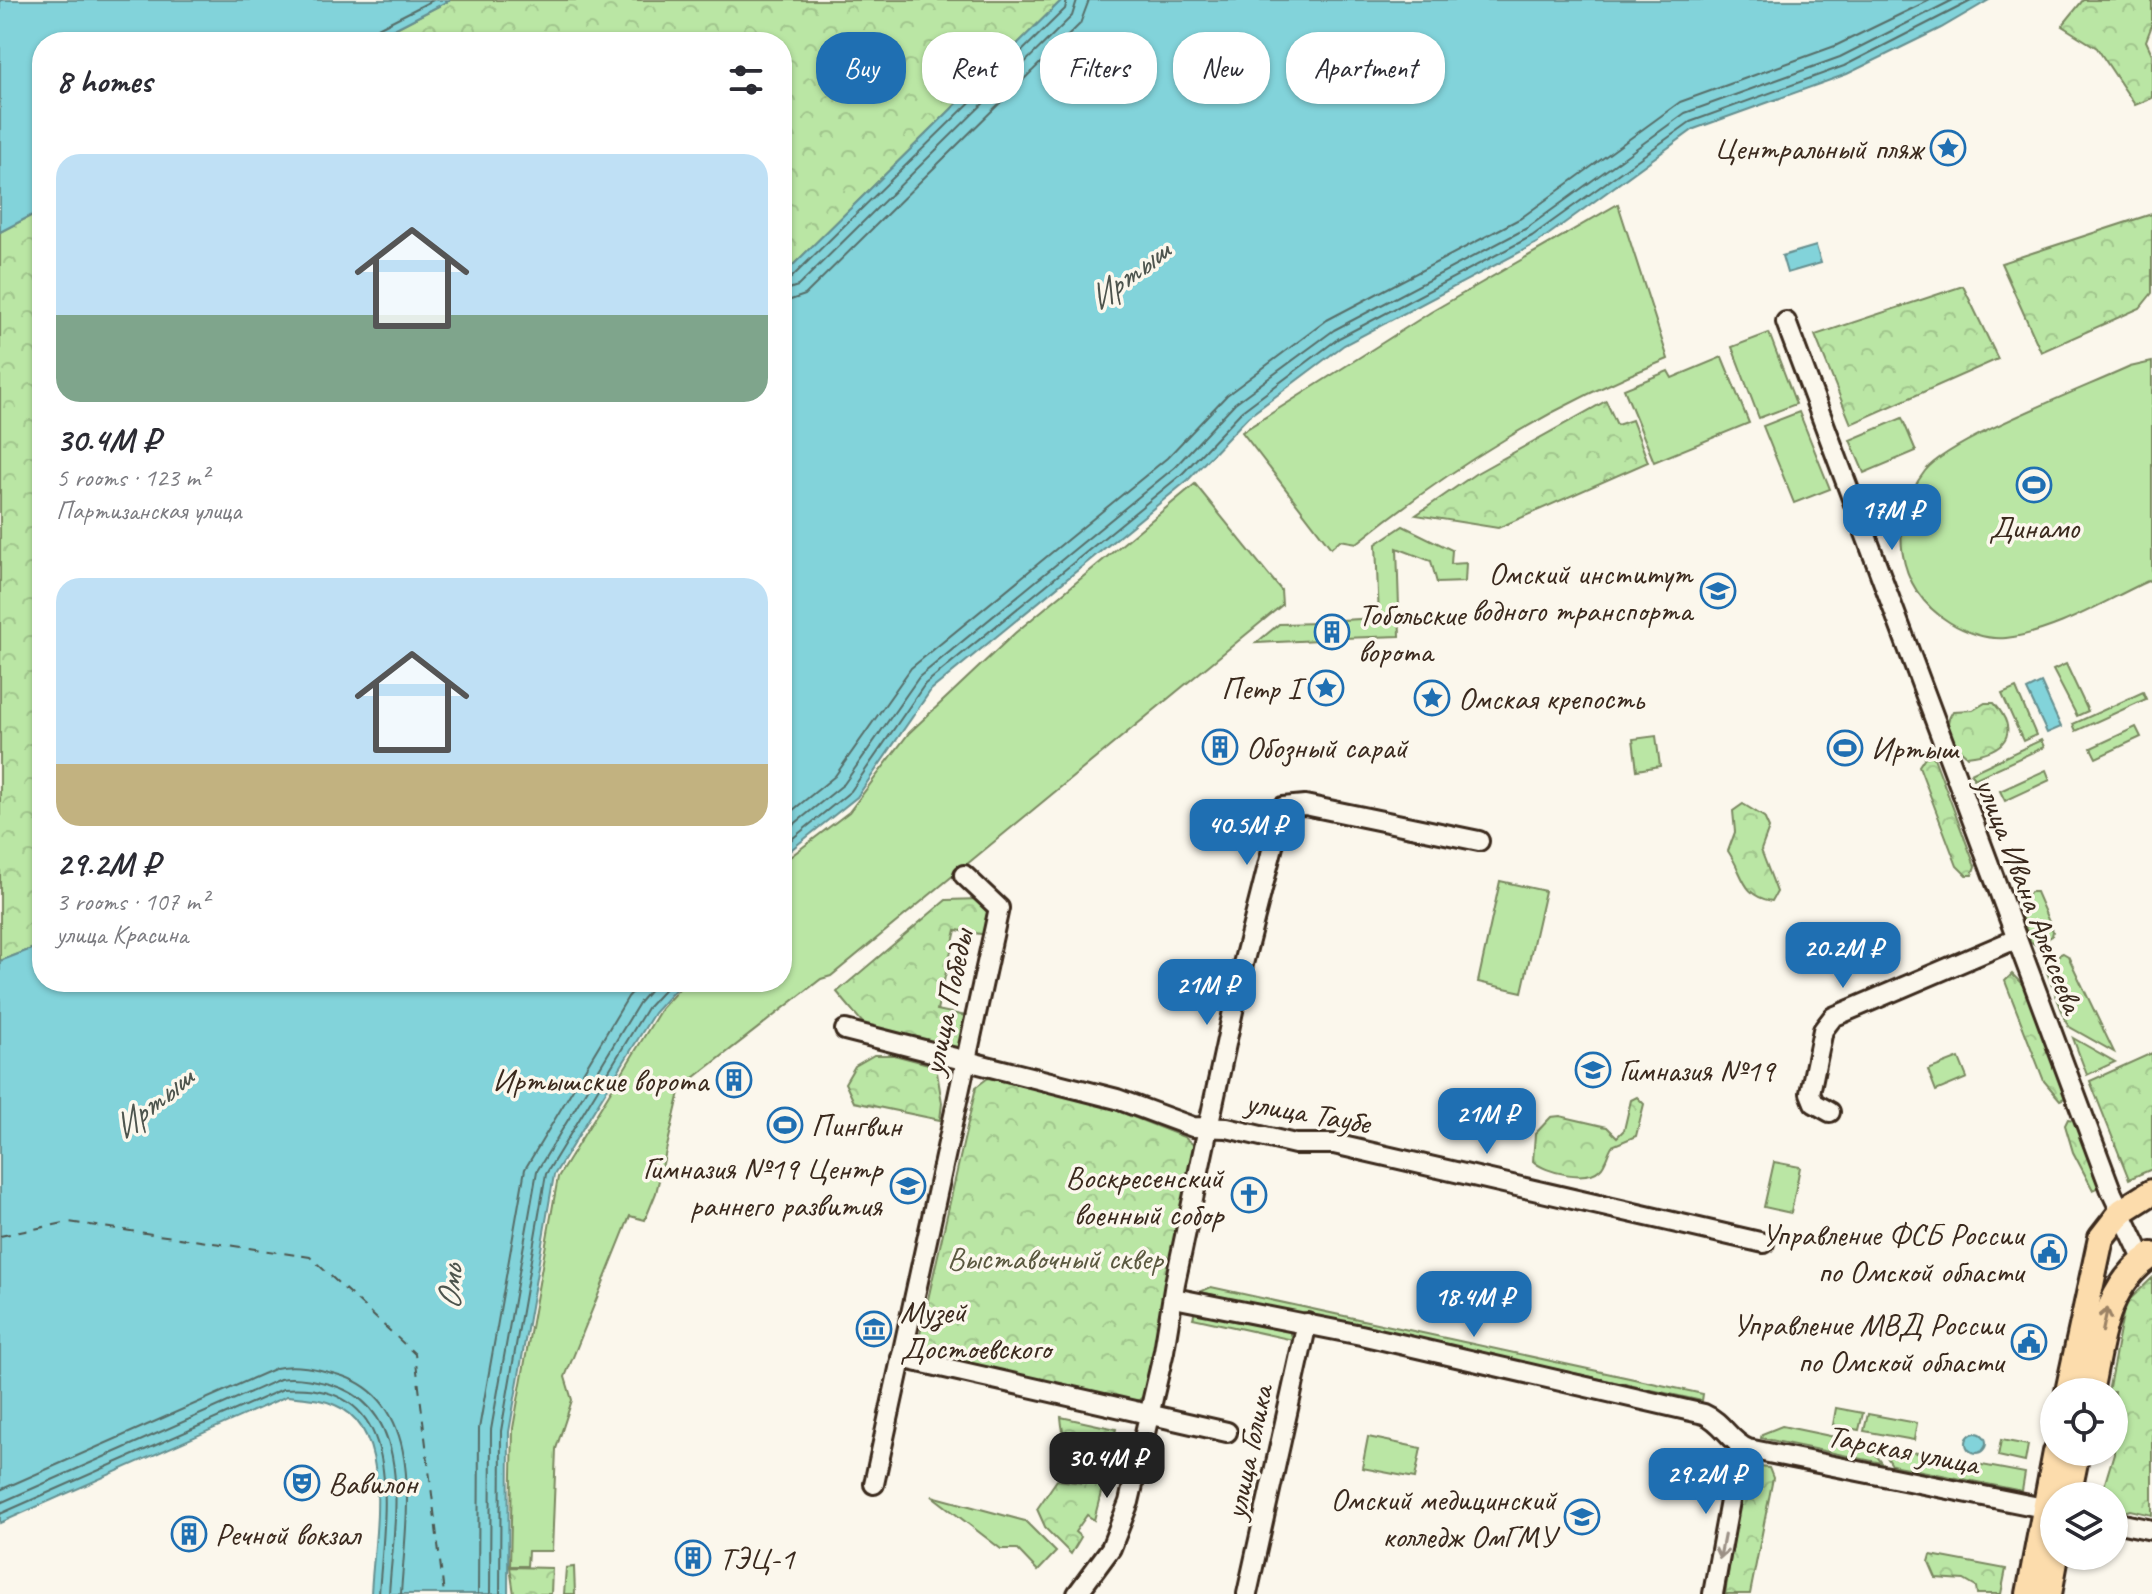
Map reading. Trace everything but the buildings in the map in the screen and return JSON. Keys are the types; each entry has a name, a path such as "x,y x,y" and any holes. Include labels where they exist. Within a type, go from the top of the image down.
{"main road":[{"path":"2071,1378 2101,1238 2122,1211 2152,1192"},
{"path":"2093,1378 2108,1308 2123,1282 2148,1258"},
{"path":"2029,1594 2040,1549"},
{"path":"2049,1594 2053,1570"}],"street":[{"name":"улица Ивана Алексеева","path":"1786,322 2112,1193 2148,1258"},
{"path":"1077,1594 1100,1566 1120,1527 1150,1415 1207,1128 1243,964 1283,807 1289,804 1305,805 1479,841"},
{"name":"улица Победы","path":"874,1484 999,908 964,875"},
{"path":"1830,1112 1814,1103 1810,1093 1823,1030 1833,1017 2016,939"},
{"name":"улица Таубе","path":"845,1030 1117,1099 1207,1128 1227,1128 1295,1144 1334,1144 1764,1243"},
{"path":"1174,1298 1307,1323 1704,1414 1723,1425 1740,1446 1713,1594"},
{"name":"улица Голика","path":"1247,1594 1307,1323"},
{"path":"901,1358 1227,1432"},
{"name":"Тарская улица","path":"1740,1446 2040,1507"},
{"path":"2128,1525 2152,1530"}],"green space":[{"path":"450,0 1062,0 1024,37 1024,32 922,32 922,104 956,104 792,266 792,32 388,32"},
{"path":"2083,0 2152,0 2152,25 2146,41 2152,54 2152,98 2135,105 2097,48 2062,26"},
{"path":"1618,204 1668,359 1544,417 1467,463 1357,543 1340,540 1331,548 1242,432 1431,312"},
{"path":"2152,214 2152,293 2140,308 2041,352 2001,263"},
{"path":"32,215 32,949 0,961 0,232"},
{"path":"1963,286 1998,359 1851,424 1815,335"},
{"path":"1769,333 1796,404 1759,418 1732,347"},
{"path":"1722,357 1749,423 1654,462 1624,389 1668,371 1672,378"},
{"name":"Динамо","path":"2152,362 2152,579 2062,622 2006,638 1991,638 1969,632 1931,608 1917,591 1902,552 1905,511 1925,471 1939,458 1989,430 2130,367"},
{"path":"1606,401 1617,425 1632,420 1648,462 1498,528 1416,515 1475,474"},
{"path":"1799,412 1830,489 1794,503 1763,426"},
{"path":"1902,418 1916,451 1864,473 1850,440"},
{"path":"1195,484 1281,590 1282,605 831,976 821,979 681,1088 656,1193 645,1220 630,1216 565,1377 572,1400 556,1449 552,1551 528,1551 527,1566 510,1566 513,1428 558,1177 661,1009 676,992 792,992 792,855 849,812 909,733 1015,633"},
{"path":"1403,526 1452,550 1451,564 1466,563 1465,582 1437,583 1431,561 1397,548 1400,636 1343,638 1342,620 1379,618 1376,544"},
{"path":"1319,623 1319,640 1256,643 1279,624"},
{"path":"2066,664 2088,711 2077,716 2053,670"},
{"path":"2016,688 2036,735 2023,741 2002,694"},
{"path":"2143,692 2146,699 2076,731 2073,724"},
{"path":"1985,703 1994,703 2007,724 2007,733 1999,746 1967,756 1949,736 1949,718 1953,711 1973,710"},
{"path":"2136,727 2141,737 2096,758 2091,748"},
{"path":"1656,736 1660,766 1637,770 1633,739"},
{"path":"2041,740 2044,747 1974,779 1971,773"},
{"path":"1933,755 1975,866 1972,875 1966,875 1957,866 1919,766 1925,757"},
{"path":"2046,770 2050,780 2005,801 2000,791"},
{"path":"1743,804 1764,817 1769,828 1761,850 1777,892 1772,901 1749,889 1728,851 1735,832 1733,811"},
{"path":"1500,881 1545,891 1522,992 1478,982"},
{"path":"2030,892 2036,892 2053,931 2052,936 2037,945 2031,942 2018,908"},
{"path":"980,899 993,909 987,935 956,930 937,1010 966,1016 959,1051 867,1028 837,992 946,900"},
{"path":"2063,953 2068,956 2114,1052 2068,1026 2043,962"},
{"path":"2012,974 2028,990 2070,1096 2060,1100 2044,1081 2005,981"},
{"path":"2073,1038 2115,1062 2087,1075"},
{"path":"2152,1053 2152,1169 2129,1179 2090,1081"},
{"path":"874,1055 894,1055 936,1066 942,1103 940,1120 854,1102 845,1083 855,1066"},
{"path":"1959,1058 1967,1078 1936,1091 1928,1070"},
{"name":"Выставочный сквер","path":"988,1078 1095,1102 1184,1137 1195,1146 1145,1395 1139,1400 1127,1403 929,1356 919,1339 976,1087"},
{"path":"1637,1097 1644,1104 1636,1136 1612,1146 1602,1167 1594,1173 1566,1174 1533,1161 1535,1134 1551,1117 1560,1116 1607,1127 1617,1137 1624,1130 1631,1100"},
{"path":"2068,1119 2078,1121 2100,1179 2100,1187 2093,1190 2073,1152 2065,1125"},
{"path":"1774,1162 1800,1167 1791,1213 1764,1207"},
{"path":"2152,1278 2152,1515 2128,1511 2128,1482 2105,1482 2110,1466 2128,1466 2128,1378 2111,1378 2125,1304"},
{"path":"1211,1287 1703,1394 1702,1401 1200,1292"},
{"path":"1195,1311 1289,1328 1293,1340 1193,1318"},
{"path":"1836,1408 1863,1413 1859,1430 1833,1425"},
{"path":"1868,1414 1917,1423 1914,1440 1864,1431"},
{"path":"1061,1417 1116,1429 1107,1469 1092,1465 1086,1452 1069,1444 1064,1436"},
{"path":"1782,1426 1868,1444 1882,1463 1761,1438 1762,1434"},
{"path":"1368,1437 1421,1448 1415,1478 1362,1468"},
{"path":"2001,1440 2028,1445 2025,1462 1998,1456"},
{"path":"1880,1446 2025,1473 2022,1491 1892,1465"},
{"path":"1749,1466 1769,1468 1773,1478 1750,1594 1725,1594 1744,1473"},
{"path":"1089,1474 1105,1477 1094,1520 1087,1515 1075,1532 1081,1537 1071,1554 1046,1529 1037,1509 1057,1480 1082,1483"},
{"path":"932,1496 1025,1521 1056,1552 1038,1571 1017,1549 1001,1549"},
{"path":"1931,1555 2006,1569 2001,1594 1977,1594 1976,1587 1964,1580 1936,1578 1929,1562"},
{"path":"510,1567 552,1568 551,1594 514,1594"},
{"path":"574,1567 575,1594 564,1594 566,1568"}],"water":[{"path":"0,0 450,0 388,32 32,32 32,215 0,232"},
{"path":"1062,0 1989,0 1941,28 1847,74 1694,129 1537,243 1344,345 1248,417 1188,480 931,690 857,797 792,849 792,266 956,104 1024,104 1024,37"},
{"path":"1816,246 1821,263 1787,273 1782,256"},
{"path":"2041,683 2061,727 2047,733 2027,690"},
{"name":"Омь","path":"32,949 32,992 673,992 654,1013 554,1175 509,1432 508,1594 371,1594 377,1489 367,1438 354,1418 335,1405 311,1399 287,1396 0,1523 0,961"},
{"path":"1976,1433 1983,1436 1986,1443 1983,1450 1976,1453 1969,1450 1966,1443 1969,1436"}],"ferry route":[{"path":"0,1236 69,1222 310,1257 415,1354 444,1594"}],"place":[{"name":"Центральный пляж","path":"1948,148"},
{"name":"Динамо","path":"2034,485"},
{"name":"Омский институт водного транспорта","path":"1718,591"},
{"name":"Тобольские ворота","path":"1332,632"},
{"name":"Петр I","path":"1326,688"},
{"name":"Омская крепость","path":"1432,698"},
{"name":"Обозный сарай","path":"1220,747"},
{"name":"Иртыш","path":"1845,748"},
{"name":"Гимназия №19","path":"1593,1070"},
{"name":"Иртышские ворота","path":"734,1080"},
{"name":"Пингвин","path":"785,1125"},
{"name":"Гимназия №19 Центр раннего развития","path":"908,1186"},
{"name":"Воскресенский военный собор","path":"1249,1195"},
{"name":"Управление ФСБ России по Омской области","path":"2049,1252"},
{"name":"Музей Достоевского","path":"874,1329"},
{"name":"Управление МВД России по Омской области","path":"2029,1342"},
{"name":"Вавилон","path":"302,1483"},
{"name":"Омский медицинский колледж ОмГМУ","path":"1582,1517"},
{"name":"Речной вокзал","path":"189,1534"},
{"name":"ТЭЦ-1","path":"693,1558"}]}
